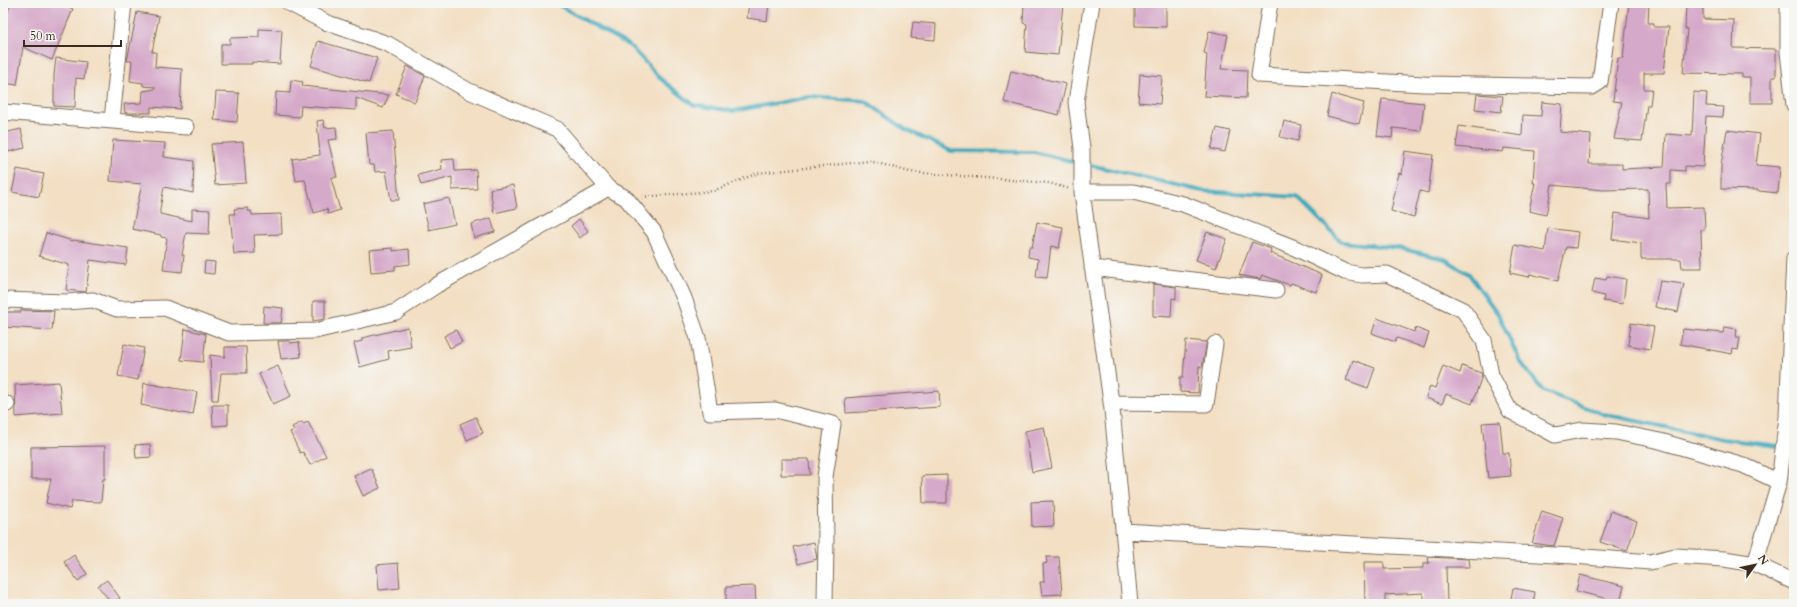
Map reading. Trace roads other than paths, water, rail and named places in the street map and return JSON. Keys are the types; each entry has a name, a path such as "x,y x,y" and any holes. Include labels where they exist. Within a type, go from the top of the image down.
{"street":[{"path":"112,120 124,3"},
{"path":"289,3 326,22 388,44 469,91 557,129 608,188 626,198 654,232 684,298 698,338 710,412 775,410 833,424 824,477 826,540 825,604"},
{"path":"1092,3 1076,102 1082,148 1082,192 1111,403 1130,604"},
{"path":"1270,3 1259,75 1424,84 1592,87 1600,82 1611,3"},
{"path":"1788,3 1788,52 1794,105"},
{"path":"3,112 186,127"},
{"path":"3,300 66,302 93,300 117,309 165,308 229,333 315,331 396,312 444,282 608,188"},
{"path":"1082,192 1133,192 1183,204 1295,248 1345,272 1362,275 1387,274 1462,310 1484,340 1491,375 1510,411 1555,435 1582,430 1616,432 1660,441 1743,465 1779,482"},
{"path":"1755,564 1779,482 1788,417 1792,380 1794,258"},
{"path":"1092,268 1276,290"},
{"path":"1111,403 1206,404 1215,344"},
{"path":"1123,531 1573,556 1650,562 1675,556 1724,559 1755,564 1794,582"}],"waterway":[{"path":"555,3 630,46 662,80 694,105 733,111 810,97 865,101 905,129 951,151 1034,152 1079,163"},
{"path":"1086,164 1202,191 1297,197 1342,242 1398,248 1445,259 1469,274 1498,314 1520,361 1543,391 1603,414 1723,439 1794,448"}]}
